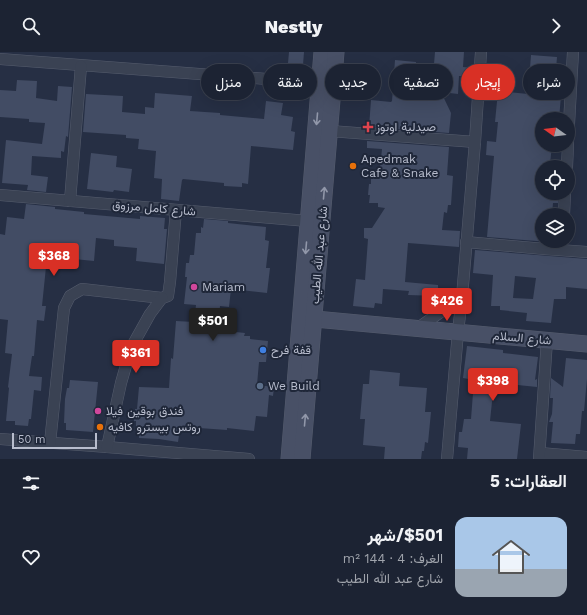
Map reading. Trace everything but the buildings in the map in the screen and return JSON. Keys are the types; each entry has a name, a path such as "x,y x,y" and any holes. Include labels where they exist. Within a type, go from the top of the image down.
{"main road":[{"name":"شارع عبد الله الطيب","path":"302,459 307,318 308,222 322,52"},
{"name":"شارع عبد الله الطيب","path":"289,459 330,131 336,52"},
{"name":"شارع السلام","path":"307,318 587,344"}],"street":[{"path":"447,459 475,142 481,52"},
{"path":"570,112 573,52"},
{"path":"0,59 320,83"},
{"path":"70,201 81,66"},
{"path":"330,131 475,142"},
{"name":"شارع كامل مرزوق","path":"0,195 308,222"},
{"path":"50,443 64,308 70,296 82,289 162,298 168,296 176,210"},
{"path":"466,242 535,245"},
{"path":"570,248 587,252"},
{"path":"418,328 462,297"},
{"path":"107,447 121,382 131,348 150,314 162,298"},
{"path":"547,340 540,456 587,457"},
{"path":"0,438 107,447 154,455 249,459"}],"place":[{"name":"صيدلية اوتوز","path":"368,127"},
{"name":"Apedmak Cafe & Snake","path":"353,166"},
{"name":"Mariam","path":"194,287"},
{"name":"قفة فرح","path":"263,350"},
{"name":"We Build","path":"260,386"},
{"name":"فندق بوقين فيلا","path":"98,411"},
{"name":"روتس بيسترو كافيه","path":"100,427"}]}
